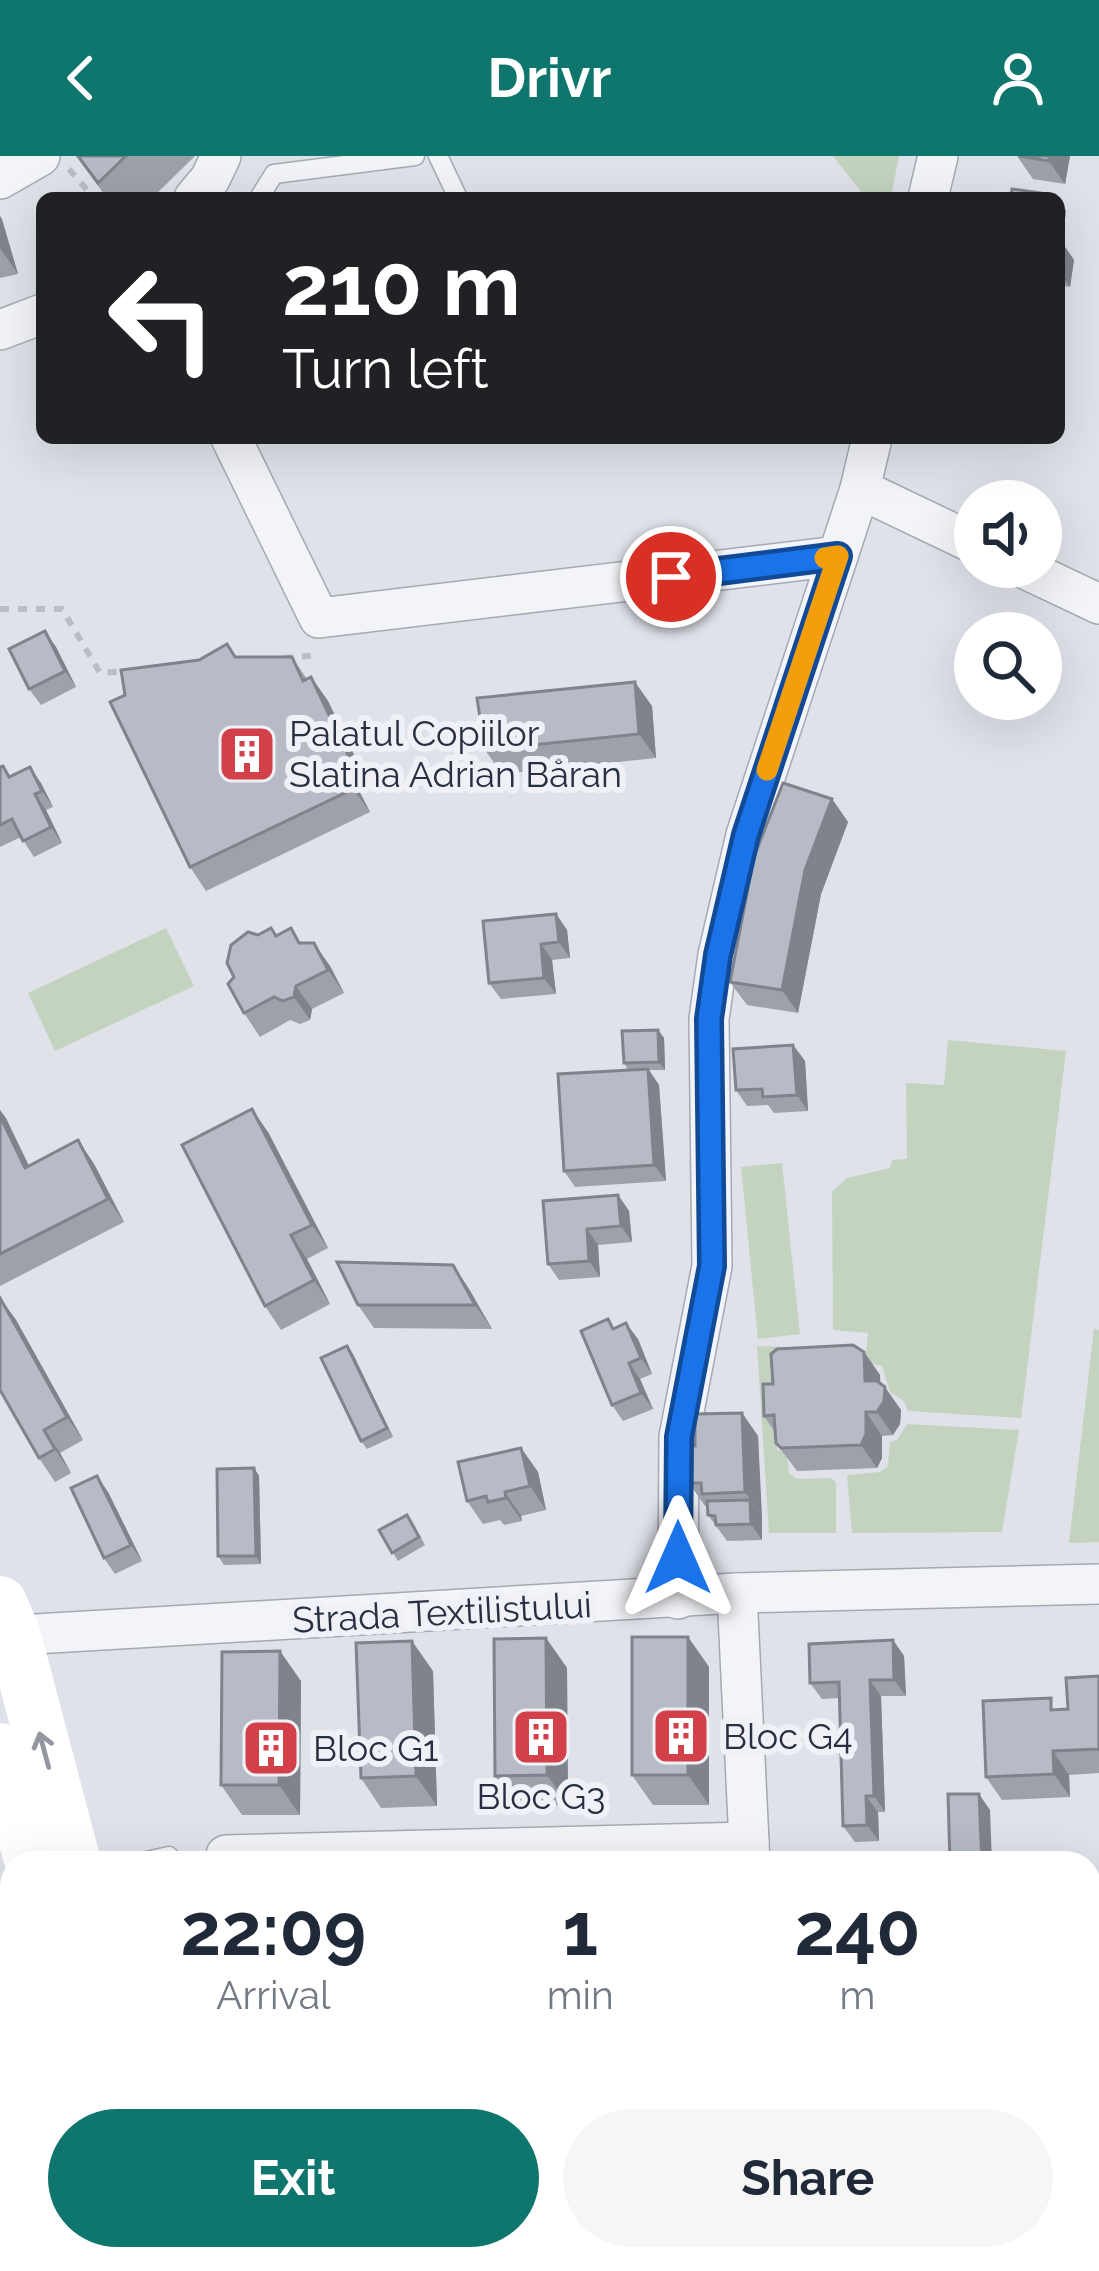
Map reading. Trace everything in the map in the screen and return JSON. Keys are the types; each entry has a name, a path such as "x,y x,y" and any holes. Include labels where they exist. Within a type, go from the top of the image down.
{"main road":[{"path":"4,1625 70,1851"},
{"path":"0,1750 29,1851"}],"street":[{"path":"0,179 40,156"},
{"path":"199,192 221,156"},
{"path":"929,192 938,156"},
{"path":"0,330 36,316"},
{"path":"235,444 319,618 838,556"},
{"path":"678,1599 679,1437 712,1266 709,1019 718,955 746,835 871,444"},
{"path":"860,489 954,534"},
{"path":"1062,586 1099,604"},
{"name":"Strada Textilistului","path":"4,1625 737,1593 1099,1584"},
{"path":"737,1593 749,1851"}],"lane":[{"path":"262,192 277,165 415,156"},
{"path":"437,156 455,192"}],"path":[{"path":"58,156 89,192"},
{"path":"0,609 62,609 100,673 147,669"},
{"path":"264,659 335,653"}],"green space":[{"path":"833,156 899,156 892,192 861,192"},
{"path":"166,928 194,986 55,1051 28,993"},
{"path":"948,1040 1066,1051 1021,1418 908,1411 904,1401 890,1392 882,1366 865,1362 868,1333 833,1330 832,1192 847,1178 907,1159 906,1083 944,1085"},
{"path":"782,1163 800,1334 758,1339 741,1167"},
{"path":"1094,1329 1099,1330 1099,1542 1069,1543"},
{"path":"757,1346 785,1347 785,1402 773,1405 777,1450 787,1452 789,1473 797,1479 831,1478 836,1482 836,1533 769,1533"},
{"path":"907,1424 1019,1430 1002,1532 852,1533 847,1475 880,1472 888,1466 890,1442 897,1440"}],"building":[{"path":"78,156 126,156 98,183"},
{"path":"45,631 65,671 29,689 9,649"},
{"name":"Palatul Copiilor Slatina Adrian Băran","path":"227,644 235,657 292,657 303,681 311,677 350,759 341,763 353,789 190,867 110,702 125,695 121,670 199,660"},
{"path":"635,682 639,734 485,750 477,698"},
{"path":"3,766 9,777 30,767 42,791 35,794 51,827 23,841 12,819 0,825"},
{"path":"783,783 832,799 805,870 782,990 730,982 754,857"},
{"path":"556,914 559,942 541,944 544,978 489,983 483,921"},
{"path":"271,928 276,936 291,928 299,943 314,943 328,970 296,986 294,997 283,1001 274,997 244,1013 228,984 234,977 227,963 231,945 248,932 258,935"},
{"path":"658,1030 659,1062 624,1063 622,1031"},
{"path":"793,1045 797,1095 763,1097 762,1089 736,1090 733,1049"},
{"path":"648,1069 654,1165 564,1171 558,1074"},
{"path":"252,1109 312,1225 291,1235 314,1280 265,1306 182,1145"},
{"path":"0,1116 25,1168 78,1140 108,1199 0,1254"},
{"path":"618,1195 621,1226 587,1229 589,1261 548,1264 543,1201"},
{"path":"337,1262 453,1265 475,1305 358,1305"},
{"path":"0,1298 67,1417 44,1430 55,1449 39,1458 0,1390"},
{"path":"608,1319 613,1329 626,1323 641,1358 629,1363 641,1393 612,1405 581,1331"},
{"path":"853,1345 864,1352 865,1381 885,1387 877,1412 866,1412 861,1445 781,1448 776,1443 774,1415 764,1416 763,1384 773,1384 771,1354 777,1349"},
{"path":"347,1346 387,1428 361,1441 321,1358"},
{"path":"742,1413 745,1492 702,1494 701,1483 689,1483 688,1446 695,1446 695,1414"},
{"path":"521,1448 530,1486 505,1492 506,1498 467,1501 458,1462"},
{"path":"254,1468 256,1556 218,1556 217,1469"},
{"path":"97,1476 131,1545 104,1558 71,1488"},
{"path":"750,1500 751,1524 716,1525 715,1516 708,1515 707,1501"},
{"path":"407,1515 419,1537 392,1553 379,1530"},
{"path":"632,1637 688,1637 688,1775 632,1775"},
{"path":"546,1638 547,1775 495,1776 494,1639"},
{"path":"893,1640 894,1680 870,1680 874,1796 866,1796 867,1825 843,1826 839,1682 810,1683 809,1644"},
{"path":"412,1641 416,1776 361,1778 356,1643"},
{"path":"280,1651 279,1785 221,1785 222,1652"},
{"path":"1099,1676 1099,1749 1053,1751 1054,1774 986,1777 983,1701 1051,1698 1051,1710 1068,1709 1066,1678"},
{"path":"948,1794 979,1794 981,1851 950,1851"}],"slow traffic":[{"path":"767,770 838,556 825,558"}],"place":[{"name":"Palatul Copiilor Slatina Adrian Băran","path":"247,754"},
{"name":"Bloc G4","path":"681,1736"},
{"name":"Bloc G3","path":"541,1737"},
{"name":"Bloc G1","path":"271,1748"}],"route":[{"path":"671,577 838,556 746,835 718,955 709,1019 712,1266 679,1437 678,1558"}]}
